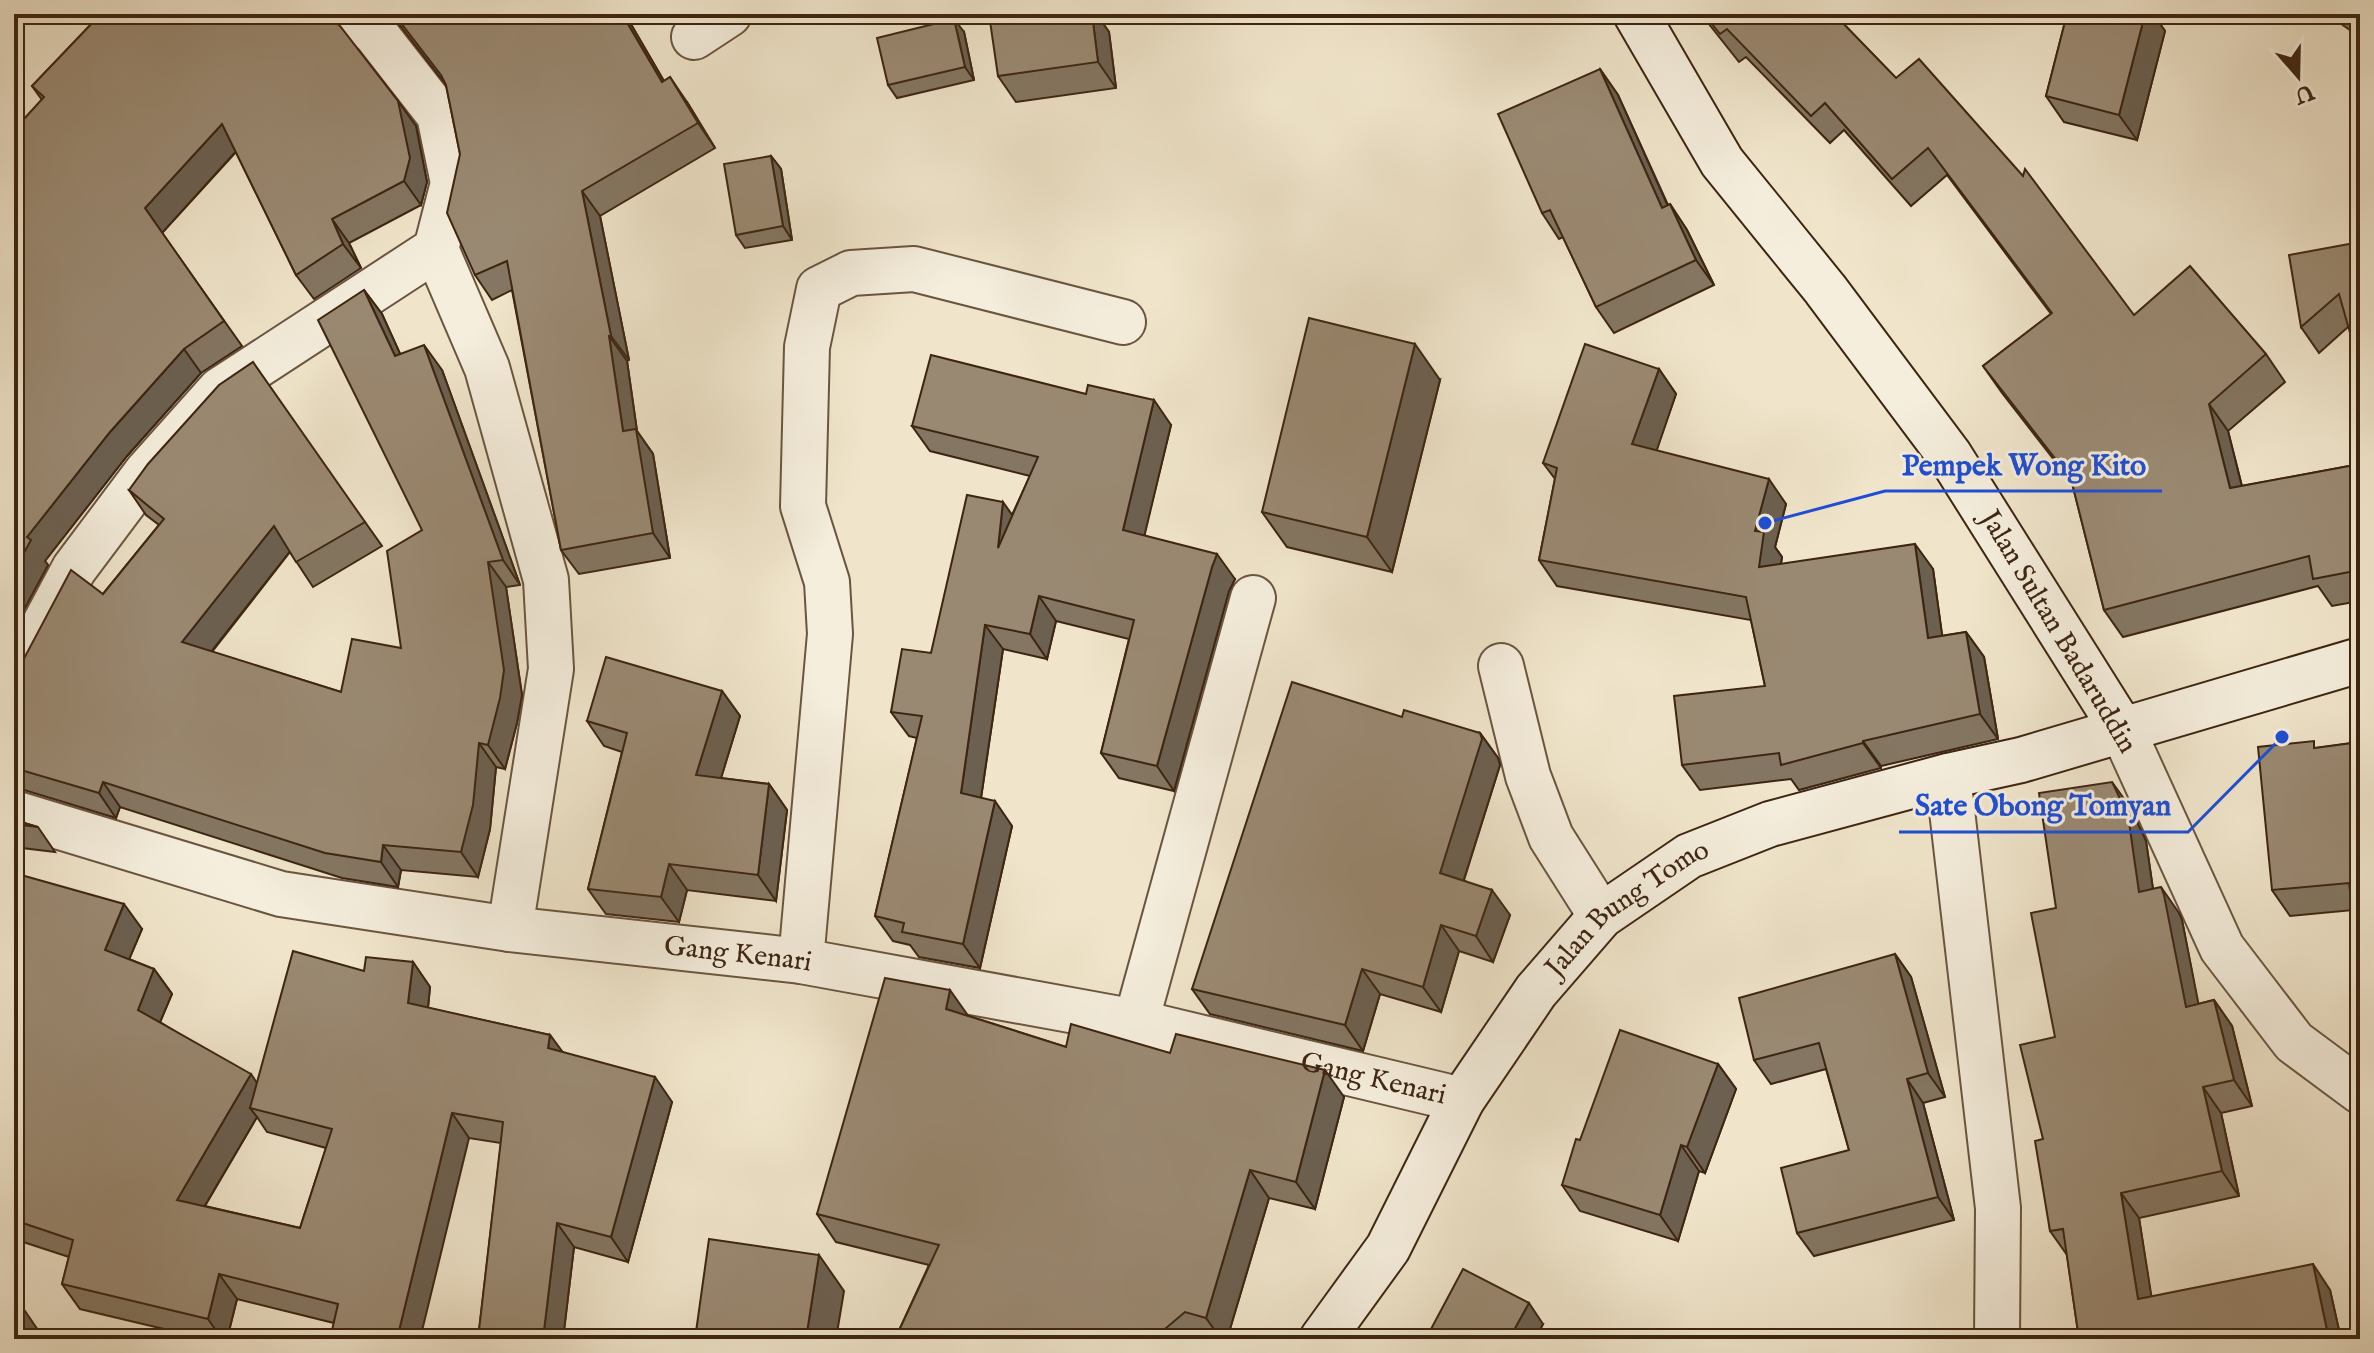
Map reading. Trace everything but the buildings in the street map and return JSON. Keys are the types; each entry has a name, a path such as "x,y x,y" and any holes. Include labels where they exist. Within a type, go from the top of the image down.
{"street":[{"path":"352,14 375,33 439,115 453,183 436,249 487,368 546,580 551,669 510,929"},
{"name":"Jalan Sultan Badaruddin","path":"1636,14 1722,162 1825,289 1950,456 2123,731 2222,948 2294,1042 2360,1091"},
{"path":"14,681 74,569 146,473 220,390 436,249"},
{"path":"801,961 830,634 827,582 803,506 807,347 819,289 851,273 914,269 1123,322"},
{"path":"1136,1022 1253,598"},
{"name":"Jalan Bung Tomo","path":"1322,1339 1388,1248 1462,1100 1536,991 1601,916 1689,856 1770,824 1948,776 2021,760 2360,660"},
{"path":"1501,666 1528,776 1551,837 1601,916"},
{"path":"1948,776 1998,1208 1997,1339"},
{"name":"Gang Kenari","path":"14,813 281,894 510,929 801,961 1136,1022 1462,1100"}],"place":[{"name":"Pempek Wong Kito","path":"1765,523"},
{"name":"Sate Obong Tomyan","path":"2282,737"}]}
